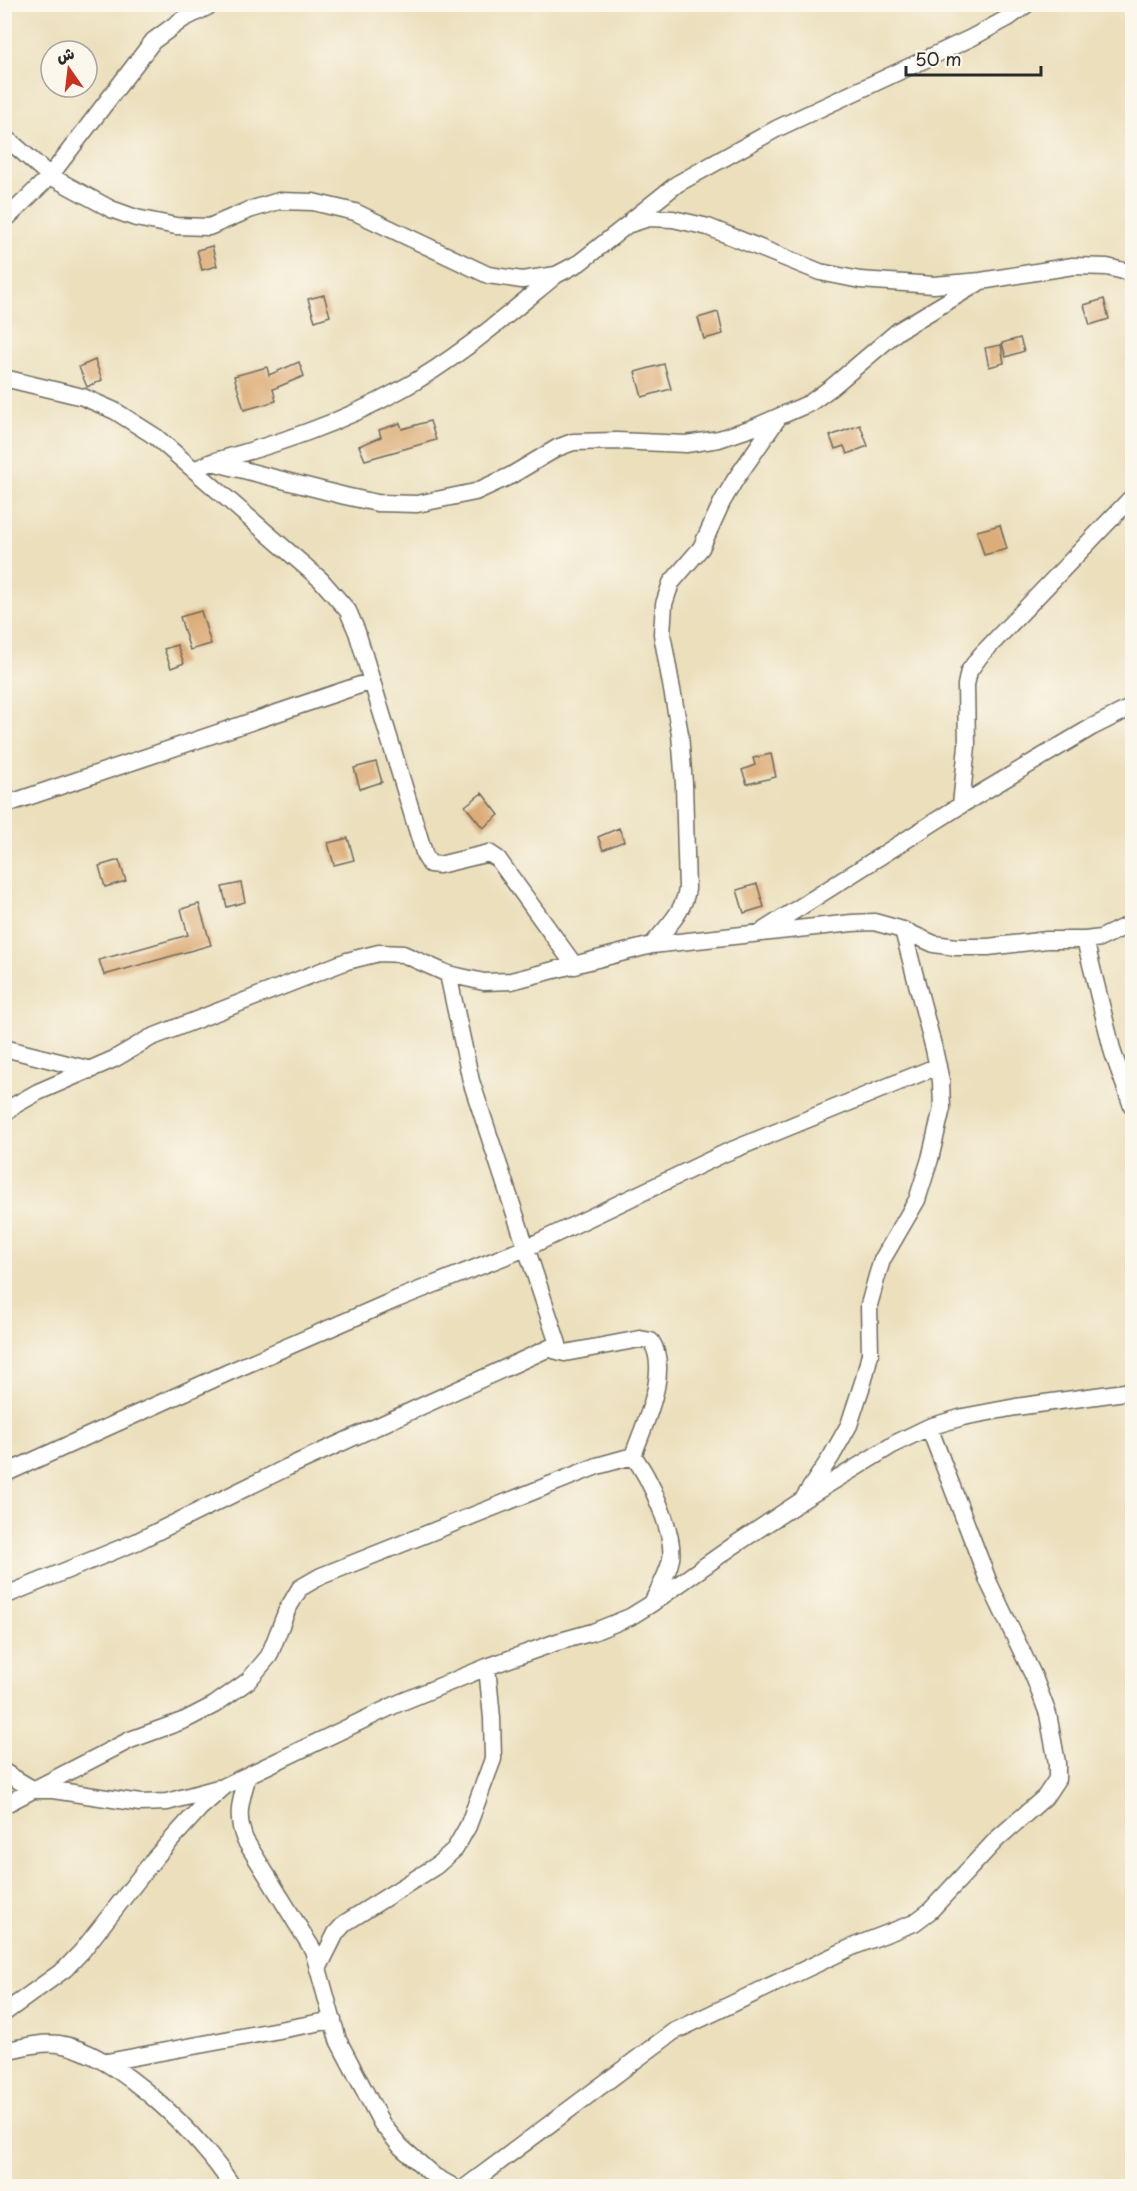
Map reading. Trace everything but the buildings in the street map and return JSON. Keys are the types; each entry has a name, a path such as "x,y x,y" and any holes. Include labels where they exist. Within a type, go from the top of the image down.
{"street":[{"path":"4,221 50,176 153,41 183,18 213,4"},
{"path":"194,470 348,417 402,390 455,354 556,275 579,264 677,184 777,128 971,38 1008,18 1027,4"},
{"path":"4,136 50,176 111,209 136,218 176,226 209,226 279,201 312,201 354,212 488,275 522,280 556,275"},
{"path":"627,225 649,218 673,219 708,228 820,272 860,280 934,285 981,281 1073,266 1107,267 1132,273"},
{"path":"212,462 345,496 377,502 417,504 475,492 510,477 557,448 573,442 686,444 703,442 755,427 810,403 898,331 981,281"},
{"path":"4,378 83,397 115,411 156,437 321,580 348,611 357,632 425,856 430,864 439,865 489,853 498,859 575,966"},
{"path":"652,945 680,911 686,899 687,889 680,734 662,634 664,604 671,583 701,548 735,480 779,417"},
{"path":"961,805 967,746 966,685 969,671 980,656 1132,497"},
{"path":"4,805 372,681"},
{"path":"761,933 961,805 1092,727 1132,707"},
{"path":"4,1114 38,1092 91,1071 150,1038 347,961 379,953 402,954 448,974 484,982 511,981 652,945 874,922 903,930 934,944 956,947 988,947 1047,940 1101,938 1132,923"},
{"path":"801,1502 849,1425 870,1354 869,1305 877,1276 882,1260 917,1200 942,1108 938,1066 903,930"},
{"path":"1085,940 1113,1053 1132,1106"},
{"path":"448,974 471,1081 558,1344"},
{"path":"4,1048 91,1071"},
{"path":"4,1474 269,1354 397,1299 526,1248 725,1153 938,1066"},
{"path":"558,1344 554,1350 565,1353 640,1339 651,1341 658,1351 657,1385 633,1456"},
{"path":"4,1596 136,1542 288,1467 558,1344"},
{"path":"4,1772 34,1790 54,1790 140,1803 166,1802 225,1786 399,1703 487,1667 593,1632 630,1617 801,1502 896,1443 929,1427 963,1417 1016,1407 1132,1391"},
{"path":"467,2187 673,2032 852,1947 914,1923 930,1911 997,1839 1045,1797 1057,1779 1057,1763 1048,1714 1034,1677 989,1583 929,1427"},
{"path":"633,1456 649,1481 671,1541 671,1556 667,1574 651,1604"},
{"path":"4,1805 130,1740 185,1720 214,1705 248,1681 269,1656 287,1610 300,1588 321,1576 597,1466 633,1456"},
{"path":"318,1969 336,1933 345,1923 436,1866 455,1849 468,1826 493,1758 487,1667"},
{"path":"248,1775 239,1808 239,1826 245,1840 309,1942 338,2040 352,2070 382,2124 400,2147 434,2176 452,2187"},
{"path":"4,2013 71,1963 155,1858 201,1807 225,1786"},
{"path":"107,2062 333,2020"},
{"path":"4,2051 38,2044 59,2044 107,2062 162,2106 202,2145 220,2167 231,2187"}]}
